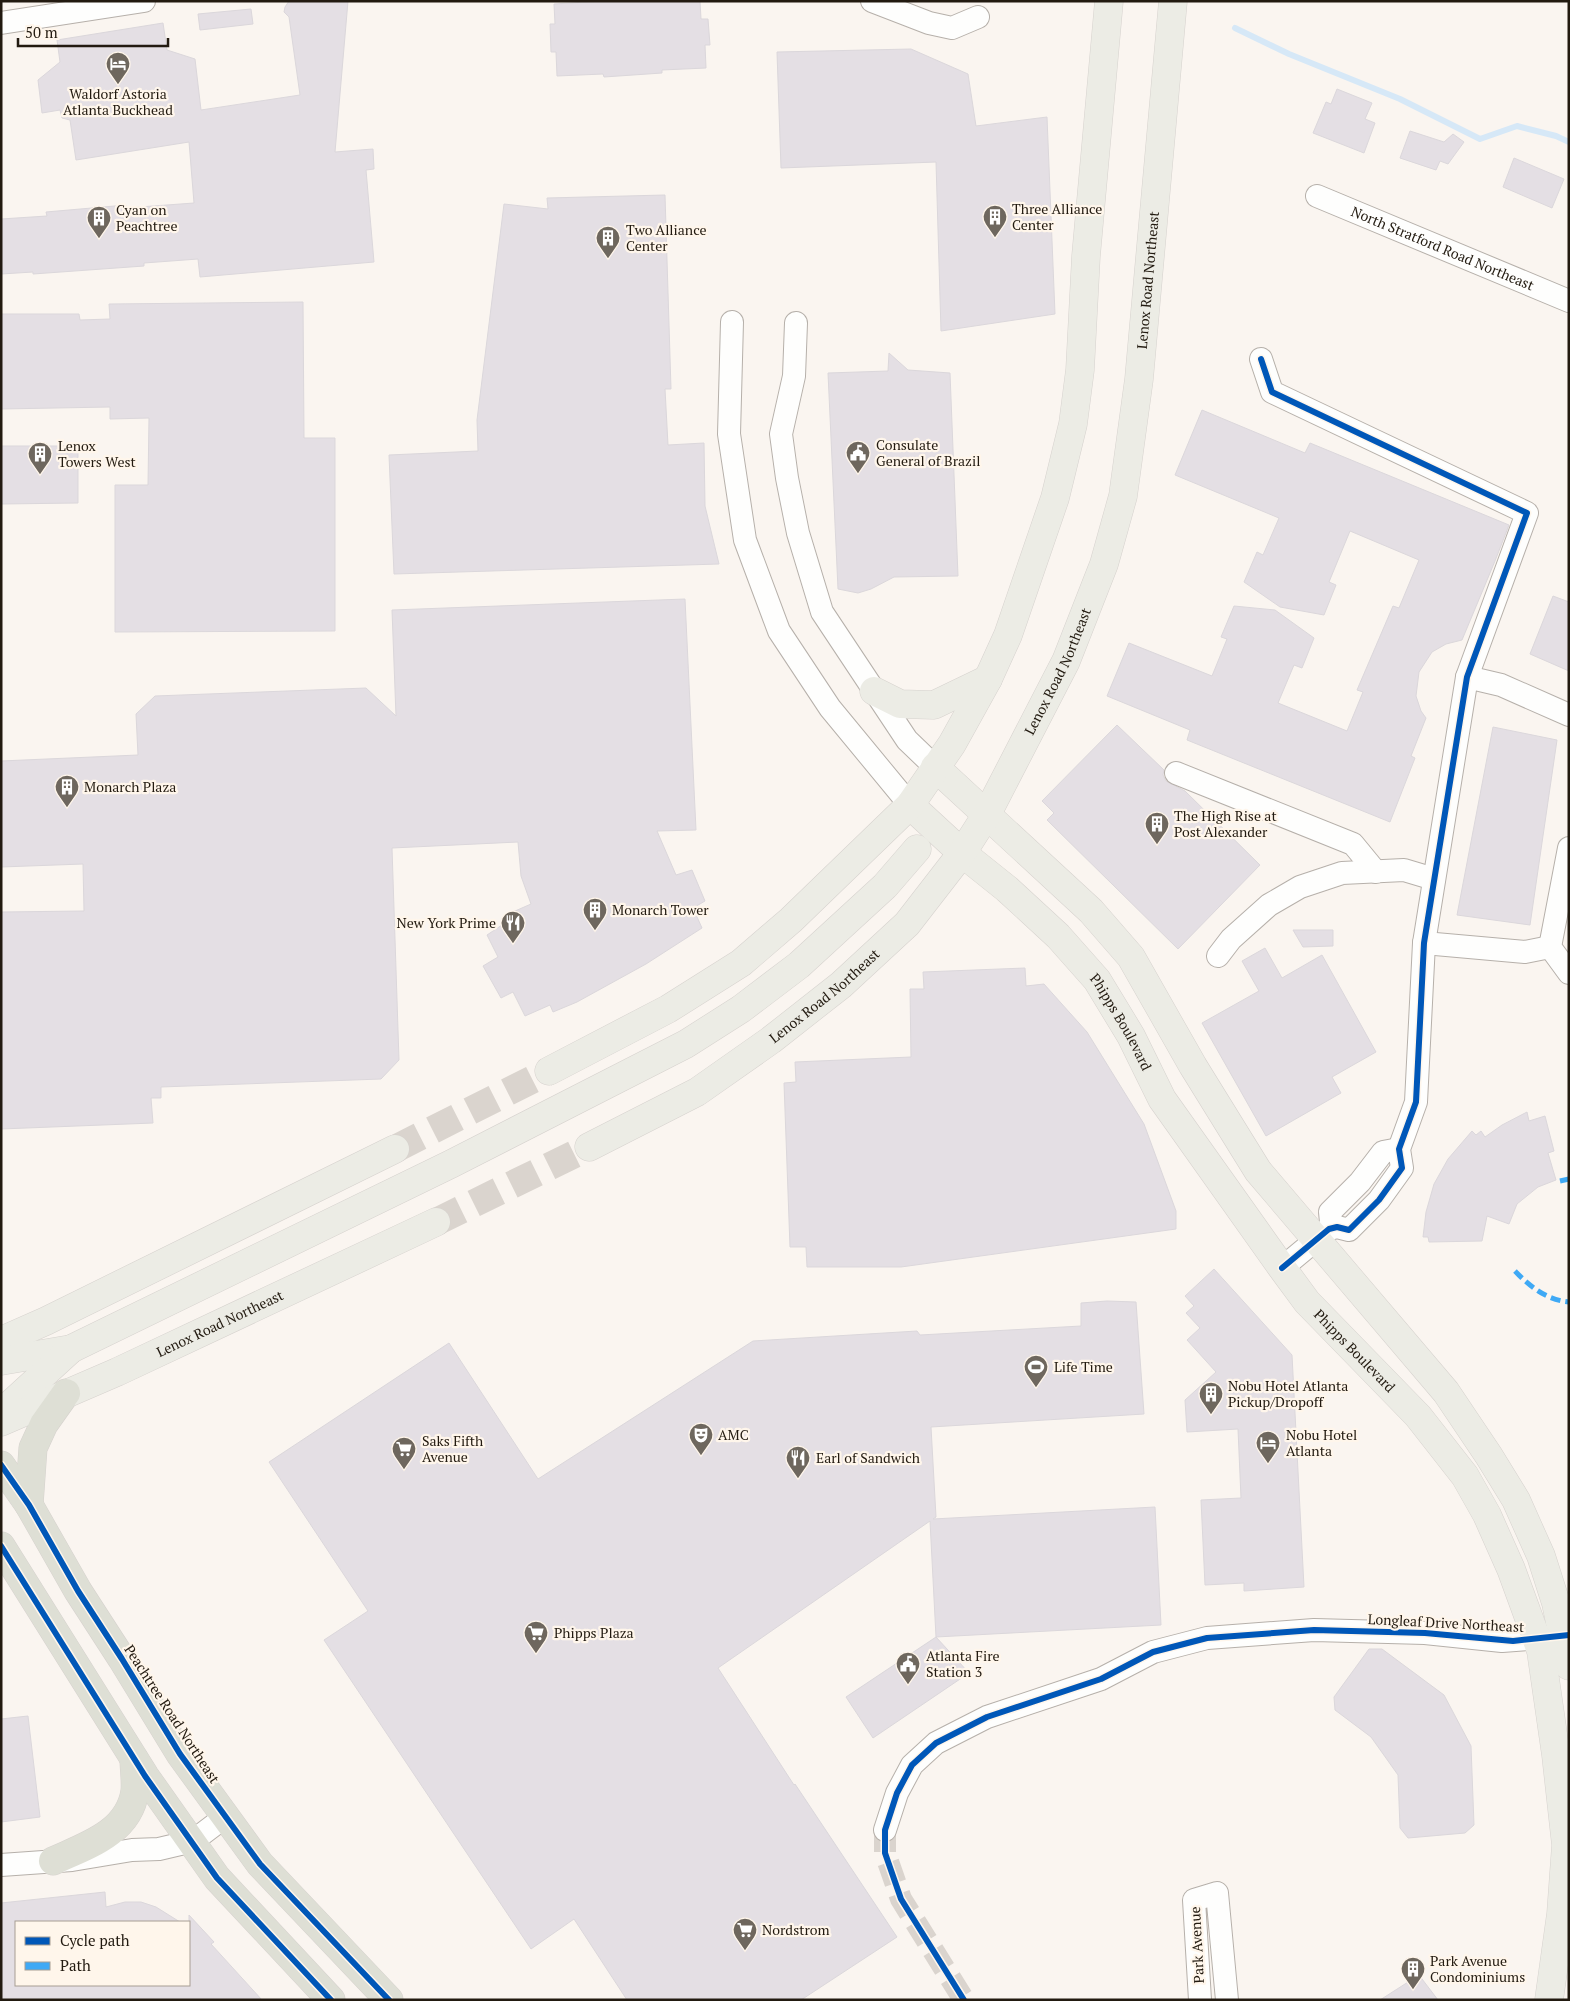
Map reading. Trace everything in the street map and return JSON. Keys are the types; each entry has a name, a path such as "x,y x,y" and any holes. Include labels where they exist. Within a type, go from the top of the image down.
{"highway":[{"path":"29,1505 33,1448 47,1419 66,1394"},
{"name":"Peachtree Road Northeast","path":"1,1465 29,1505 78,1591 180,1754 260,1864 389,2000"},
{"path":"1,1546 134,1759 218,1878 331,2000"},
{"path":"53,1861 99,1840 118,1827 130,1808 134,1791 134,1759"}],"main road":[{"path":"549,1071 668,1009 741,963 790,920 910,804 952,744 988,679 1008,635 1055,498 1073,424 1080,370 1087,247 1109,1"},
{"name":"Lenox Road Northeast","path":"589,1147 697,1092 787,1028 841,985 907,924 962,853 987,814 1066,661 1104,564 1123,496 1133,433 1140,369 1173,1"},
{"path":"874,691 900,704 934,705 988,679"},
{"name":"Phipps Boulevard","path":"936,767 1091,911 1131,957 1193,1066 1258,1171 1323,1234 1446,1392 1516,1500 1541,1556 1556,1603 1556,1637 1541,1651 1555,1746 1566,1845 1561,1914 1550,2000"},
{"path":"1,1361 71,1349 452,1164 686,1044 741,1009 799,965 885,886 917,849 910,804"},
{"name":"Phipps Boulevard","path":"910,804 962,853 1007,889 1051,929 1097,980 1131,1036 1162,1099 1282,1268 1308,1302 1418,1416 1465,1476 1487,1515 1511,1569 1556,1637 1569,1666"},
{"path":"917,849 962,853"},
{"path":"1,1341 46,1321 395,1150"},
{"name":"Lenox Road Northeast","path":"1,1422 116,1372 436,1222"},
{"path":"1,1413 71,1349"}],"street":[{"path":"1,22 144,1"},
{"path":"872,1 929,24 952,28 978,17"},
{"name":"North Stratford Road Northeast","path":"1317,196 1569,301"},
{"path":"732,322 729,434 745,540 779,631 830,708 910,804"},
{"path":"796,322 794,376 781,434 787,478 798,533 822,612 907,740 936,767"},
{"path":"1261,359 1272,392 1526,513 1467,677 1424,944 1416,1102 1399,1149 1402,1168 1379,1200 1349,1230 1336,1227 1323,1234 1282,1268"},
{"path":"1467,677 1501,685 1569,715"},
{"path":"1176,772 1352,844 1376,872"},
{"path":"1569,848 1550,947 1569,973"},
{"path":"1218,956 1231,939 1269,905 1300,888 1342,873 1404,870 1434,879"},
{"path":"1424,944 1525,952 1550,947"},
{"name":"Longleaf Drive Northeast","path":"885,1830 897,1793 912,1765 936,1743 987,1717 1101,1679 1153,1652 1207,1638 1314,1630 1425,1633 1502,1641 1556,1637"},
{"path":"1,1864 53,1861 159,1849 192,1841 226,1816"},
{"name":"Park Avenue","path":"1200,2000 1194,1900 1217,1893 1227,2000"}],"building":[{"path":"289,1 348,1 335,152 373,149 374,169 366,170 374,262 200,277 198,259 144,263 144,266 33,274 33,272 1,274 1,219 47,216 46,212 126,205 126,208 194,203 189,142 76,160 70,120 62,118 60,110 42,113 38,80 60,62 57,40 163,23 167,50 195,59 201,110 300,95 289,17 284,12"},
{"path":"602,1 700,1 701,19 708,19 710,45 705,45 706,68 662,70 662,73 604,77 603,74 557,76 556,52 551,52 550,24 555,24 554,4"},
{"path":"251,9 253,24 200,30 198,14"},
{"path":"911,49 968,74 976,126 1047,117 1055,314 941,331 936,162 781,168 777,52"},
{"path":"1337,89 1372,103 1365,119 1375,123 1364,153 1313,133 1326,102 1331,104"},
{"path":"1410,131 1444,142 1453,134 1464,142 1448,164 1440,161 1436,170 1400,158"},
{"path":"1514,158 1564,179 1552,208 1503,187"},
{"path":"665,195 671,389 665,389 668,445 704,443 705,506 719,564 394,574 389,455 478,451 477,420 504,204 548,209 547,198"},
{"path":"303,302 304,438 335,438 335,631 115,632 115,485 148,485 149,418 110,419 110,407 1,409 1,314 79,314 80,320 110,319 109,304"},
{"path":"889,353 908,370 950,373 958,576 894,577 871,589 858,593 838,589 828,373 888,371"},
{"path":"1202,410 1305,453 1310,443 1509,525 1462,640 1446,644 1432,652 1419,672 1416,696 1421,711 1426,718 1411,756 1415,758 1390,822 1187,740 1190,730 1107,696 1129,643 1212,676 1227,639 1221,637 1234,606 1275,610 1314,638 1302,668 1294,665 1278,703 1347,731 1363,692 1357,690 1393,606 1399,608 1419,560 1350,531 1329,582 1336,585 1324,615 1280,607 1244,582 1257,552 1263,555 1279,518 1175,475"},
{"name":"Lenox Towers West","path":"1,446 78,446 78,503 1,504"},
{"path":"1553,596 1569,602 1569,671 1530,654"},
{"path":"685,599 696,830 657,831 676,875 692,870 705,901 693,908 702,928 646,964 577,1002 553,1012 550,1005 525,1016 513,992 501,998 483,966 498,957 487,935 508,921 506,915 531,904 521,876 518,842 392,848 399,1060 381,1079 161,1087 161,1098 151,1098 153,1123 1,1129 1,912 84,911 83,864 1,867 1,761 138,755 136,714 155,696 366,688 396,716 392,610"},
{"name":"The High Rise at Post Alexander","path":"1117,725 1164,770 1163,775 1166,781 1185,791 1260,865 1178,949 1047,820 1054,813 1042,801"},
{"path":"1493,727 1557,740 1530,925 1457,915"},
{"path":"1293,930 1333,930 1333,946 1303,947"},
{"path":"1265,948 1282,978 1322,955 1376,1052 1332,1077 1341,1093 1266,1136 1202,1023 1259,991 1242,961"},
{"path":"1025,968 1026,986 1044,984 1087,1032 1144,1124 1176,1211 1176,1229 901,1267 807,1267 806,1247 790,1247 784,1083 796,1082 795,1062 911,1057 910,989 924,989 923,972"},
{"path":"1527,1112 1529,1121 1545,1116 1554,1151 1548,1153 1556,1180 1538,1187 1517,1204 1509,1224 1487,1216 1482,1241 1429,1242 1428,1237 1423,1237 1426,1212 1434,1184 1448,1159 1472,1131 1476,1135 1481,1131 1485,1137 1502,1125"},
{"name":"Nobu Hotel Atlanta","path":"1214,1269 1292,1355 1304,1587 1244,1591 1244,1583 1205,1585 1201,1500 1241,1498 1238,1429 1187,1432 1185,1400 1216,1372 1187,1340 1200,1328 1186,1313 1194,1306 1185,1296"},
{"name":"Phipps Plaza","path":"1107,1301 1136,1302 1144,1414 931,1427 936,1517 933,1519 1155,1507 1161,1625 936,1637 930,1521 718,1668 794,1785 897,1937 801,2000 627,2000 574,1919 531,1949 324,1640 368,1611 269,1462 449,1343 538,1479 753,1341 917,1331 920,1335 1081,1326 1081,1303"},
{"name":"Atlanta Fire Station 3","path":"936,1637 969,1673 873,1738 846,1697"},
{"path":"1369,1649 1382,1649 1444,1695 1471,1746 1474,1825 1465,1833 1408,1838 1400,1828 1398,1775 1371,1737 1335,1710 1334,1697"},
{"path":"28,1716 40,1817 1,1822 1,1719"},
{"path":"105,1892 106,1907 125,1902 141,1902 156,1907 178,1921 15,1921 15,1986 190,1986 189,1915 214,1942 211,1944 262,2000 1,2000 1,1903"},
{"name":"Park Avenue Condominiums","path":"1419,1975 1438,2000 1380,2000"}],"waterway":[{"path":"1235,28 1289,54 1400,99 1480,139 1517,126 1556,136 1569,142"}],"tunnel":[{"path":"395,1149 549,1071"},
{"path":"436,1222 589,1147"},
{"path":"885,1830 885,1853 901,1899 964,2000"}],"marked path":[{"path":"1560,1181 1569,1179"},
{"path":"1515,1271 1539,1292 1553,1299 1569,1302"}],"cycle path":[{"path":"1261,359 1272,392 1527,513 1467,677 1424,943 1416,1102 1399,1149 1402,1168 1379,1200 1349,1230 1337,1227 1329,1229 1282,1268"},
{"path":"1,1465 29,1505 78,1591 180,1754 260,1864 389,2000"},
{"path":"1,1546 145,1776 217,1878 331,2000"},
{"path":"964,2000 901,1899 885,1853 885,1830 897,1793 912,1765 936,1743 987,1717 1101,1679 1153,1652 1207,1638 1314,1630 1425,1633 1513,1641 1569,1635"}],"place":[{"name":"Waldorf Astoria Atlanta Buckhead","path":"118,85"},
{"name":"Three Alliance Center","path":"995,238"},
{"name":"Cyan on Peachtree","path":"99,239"},
{"name":"Two Alliance Center","path":"608,259"},
{"name":"Consulate General of Brazil","path":"858,474"},
{"name":"Lenox Towers West","path":"40,475"},
{"name":"Monarch Plaza","path":"67,808"},
{"name":"The High Rise at Post Alexander","path":"1157,845"},
{"name":"Monarch Tower","path":"595,931"},
{"name":"New York Prime","path":"513,944"},
{"name":"Life Time","path":"1036,1388"},
{"name":"Nobu Hotel Atlanta Pickup/Dropoff","path":"1211,1415"},
{"name":"AMC","path":"701,1456"},
{"name":"Nobu Hotel Atlanta","path":"1268,1464"},
{"name":"Saks Fifth Avenue","path":"404,1470"},
{"name":"Earl of Sandwich","path":"798,1479"},
{"name":"Phipps Plaza","path":"536,1654"},
{"name":"Atlanta Fire Station 3","path":"908,1685"},
{"name":"Nordstrom","path":"745,1951"},
{"name":"Park Avenue Condominiums","path":"1413,1990"}]}
